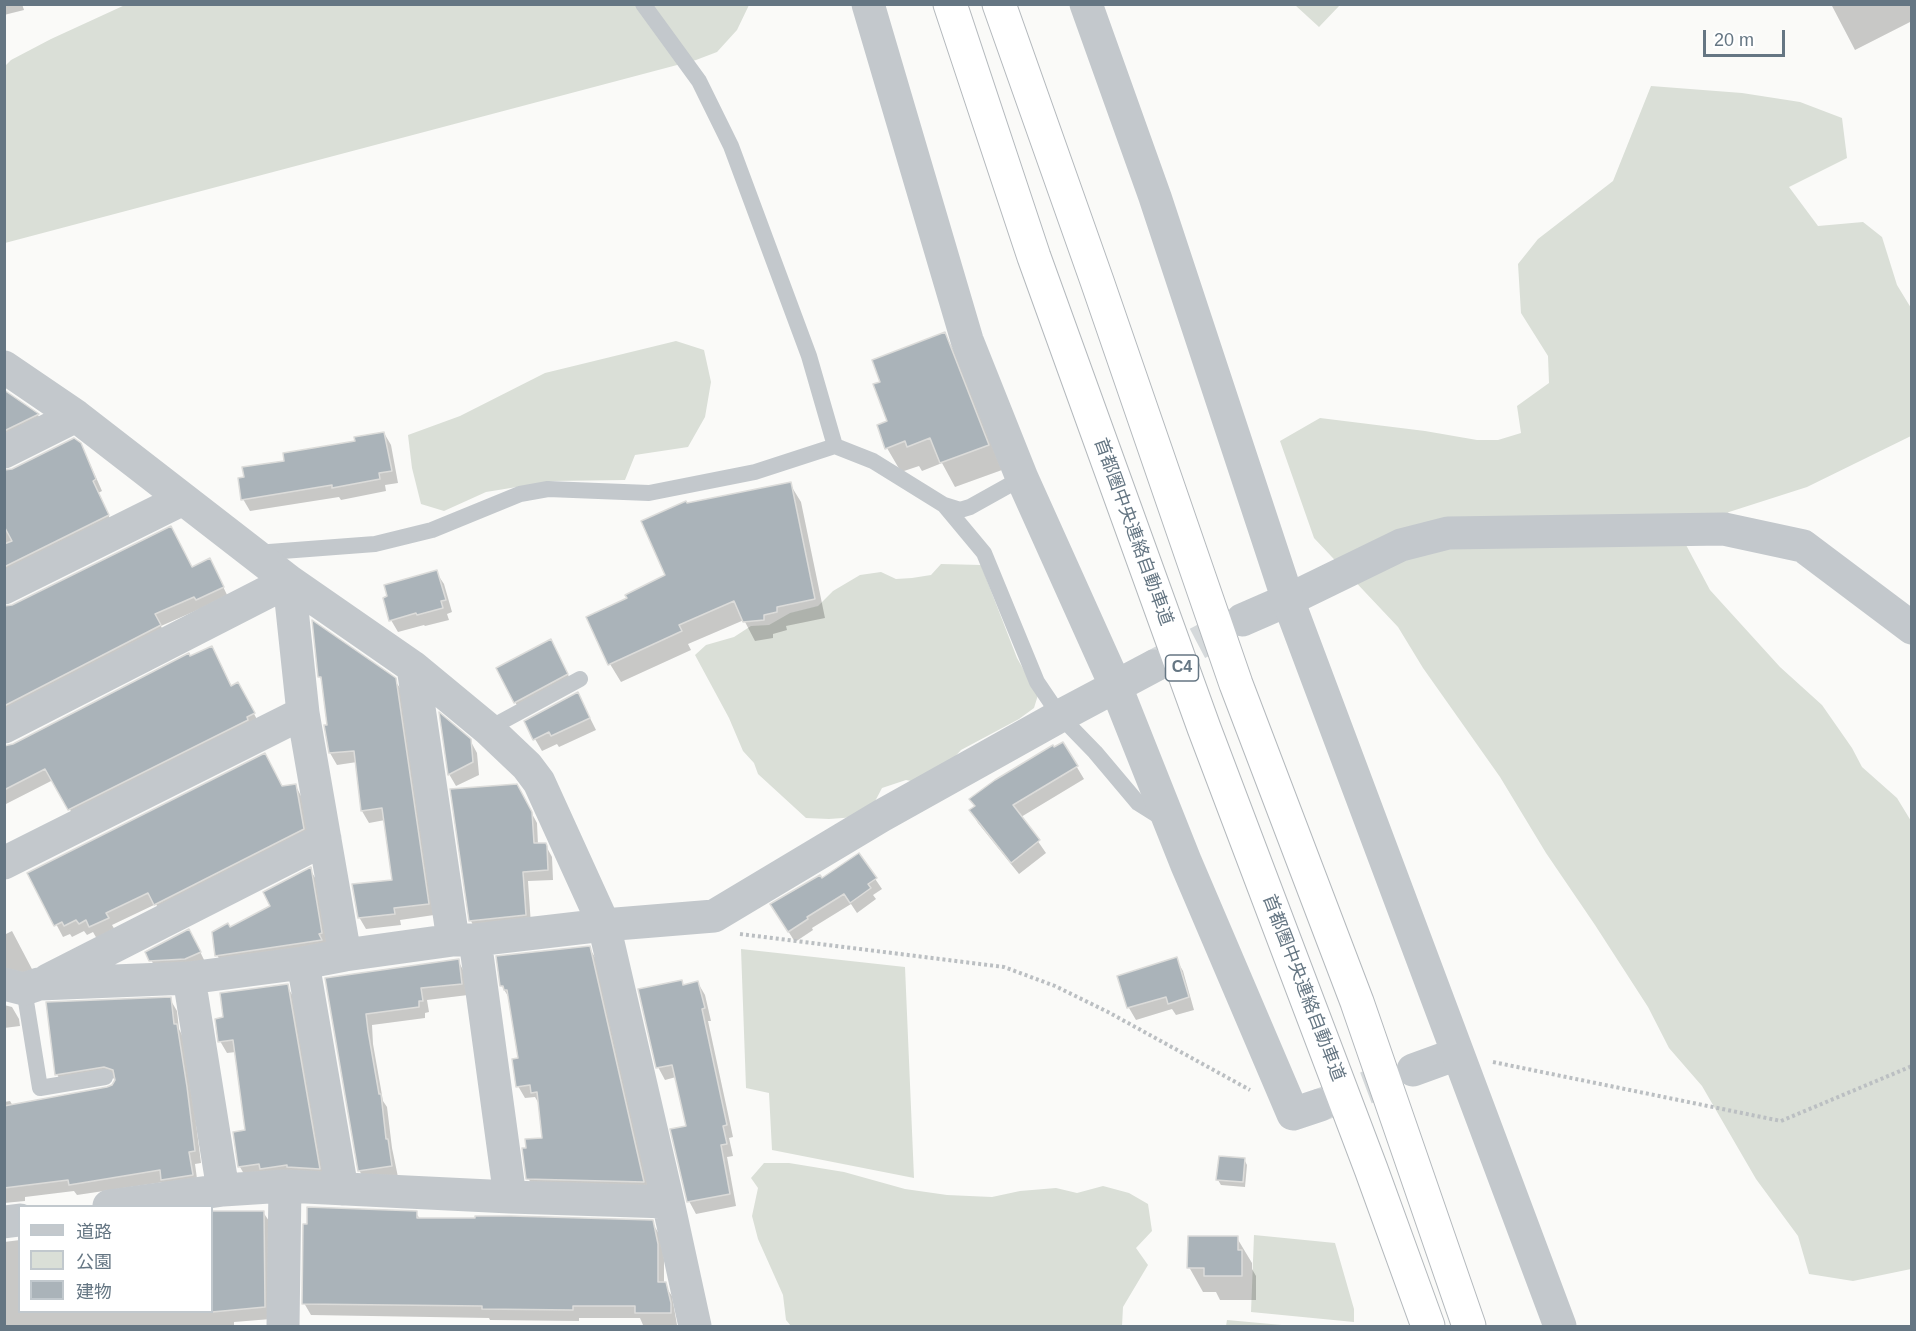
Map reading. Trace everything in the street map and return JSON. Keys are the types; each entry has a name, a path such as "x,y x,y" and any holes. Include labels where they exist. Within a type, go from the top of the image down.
{"highway":[{"name":"首都圏中央連絡自動車道","path":"950,4 1034,257 1204,728 1428,1326"},
{"name":"C4","path":"999,4 1236,684 1357,1002 1469,1326"}],"street":[{"path":"868,4 968,340 1022,478 1116,687 1293,1114 1320,1105"},
{"path":"1086,4 1155,197 1288,600 1456,1054 1560,1326"},
{"path":"4,367 76,416 289,582 412,667 488,729 527,766 539,783 604,925 695,1326"},
{"path":"4,453 76,416"},
{"path":"4,588 181,500"},
{"path":"1242,620 1401,545 1448,533 1724,529 1803,546 1911,628"},
{"path":"289,582 303,713 345,954"},
{"path":"4,727 289,582"},
{"path":"23,986 189,978 303,963 345,954 604,925 714,916 881,816 1154,666"},
{"path":"412,667 510,1197"},
{"path":"4,863 303,713"},
{"path":"23,986 325,839"},
{"path":"303,963 342,1189"},
{"path":"189,978 223,1190"},
{"path":"1413,1070 1456,1054"},
{"path":"116,1205 223,1190 285,1186 668,1202"},
{"path":"283,1326 285,1186"}],"lane":[{"path":"644,4 699,81 730,146 809,356 835,446"},
{"path":"252,553 375,544 432,530 520,494 548,489 649,493 755,472 835,446 873,461 944,505 960,510 970,507 1022,478"},
{"path":"944,505 984,552 1037,682 1060,716 1095,752 1138,803 1171,824"},
{"path":"488,729 580,679"},
{"path":"23,986 40,1088 105,1077"}],"path":[{"path":"714,916 742,936 1004,967 1055,986 1108,1012 1254,1092"},
{"path":"1456,1054 1781,1120 1911,1066"}],"green space":[{"path":"125,5 749,5 737,30 717,52 696,60 5,243 5,66 11,60 51,39"},
{"path":"1295,5 1340,5 1319,27"},
{"path":"1651,86 1742,93 1800,102 1842,118 1847,158 1789,187 1818,226 1863,222 1882,237 1897,285 1911,308 1911,436 1807,487 1729,512 1685,543 1710,590 1780,667 1822,705 1852,748 1862,767 1897,798 1911,821 1911,1269 1853,1281 1809,1274 1798,1236 1756,1179 1702,1086 1669,1048 1648,1007 1546,853 1500,777 1423,668 1398,627 1314,538 1280,441 1320,418 1477,440 1498,440 1521,433 1517,406 1549,383 1548,356 1521,313 1518,264 1538,239 1613,181"},
{"path":"676,341 704,350 711,382 705,417 688,447 635,455 625,480 554,481 486,492 444,511 421,504 412,468 408,435 460,416 545,373"},
{"path":"941,564 981,565 1017,658 1038,695 1034,708 1019,719 961,750 951,761 916,782 906,780 882,788 871,809 856,817 806,818 758,774 754,763 743,751 729,718 695,655 706,645 734,637 751,626 769,625 790,613 818,606 833,591 860,575 881,572 896,579 912,578 931,575"},
{"path":"741,949 905,967 914,1178 772,1150 769,1093 746,1088"},
{"path":"764,1163 789,1163 844,1172 905,1189 947,1195 992,1197 1020,1191 1056,1188 1077,1193 1103,1186 1129,1193 1148,1204 1152,1231 1136,1248 1148,1265 1123,1307 1122,1326 791,1326 786,1320 783,1295 758,1239 752,1216 758,1188 751,1178"},
{"path":"1254,1235 1335,1243 1354,1309 1354,1322 1251,1312"},
{"path":"1227,1320 1293,1326 1226,1326"}],"building":[{"path":"945,332 989,445 940,463 930,438 907,447 905,441 885,449 877,425 887,421 873,384 880,382 872,360"},
{"path":"4,390 39,414 4,431"},
{"path":"384,432 392,471 379,473 380,479 241,500 238,478 244,477 242,467 284,461 283,453 355,441 354,437"},
{"path":"74,438 81,443 96,479 93,481 109,515 4,567 4,544 12,541 4,526 4,470 12,469"},
{"path":"791,482 815,599 777,607 777,612 764,615 764,620 743,622 734,601 679,625 682,631 608,665 586,617 627,598 625,595 665,575 641,521 686,501 687,503"},
{"path":"171,526 192,567 210,558 224,587 196,600 194,597 155,614 161,625 4,706 4,606 12,605"},
{"path":"437,570 446,600 441,601 443,608 389,621 383,598 387,596 384,585"},
{"path":"312,620 396,678 429,904 394,908 395,914 358,918 352,884 392,880 382,808 361,811 354,751 329,753"},
{"path":"551,639 568,674 514,703 496,668"},
{"path":"212,646 231,686 238,682 255,713 247,717 248,720 68,810 45,769 4,790 4,746 13,744 189,653 190,656"},
{"path":"578,692 590,718 551,736 549,732 533,740 524,721"},
{"path":"439,712 471,739 473,762 448,775"},
{"path":"1063,742 1078,766 1013,805 1040,840 1011,863 969,810 975,806 969,799 995,780 1053,745 1054,747"},
{"path":"265,753 282,786 296,784 304,829 154,905 148,893 106,913 109,918 89,927 86,920 79,924 76,920 64,926 62,922 54,926 27,873"},
{"path":"517,784 532,812 534,843 546,843 548,870 523,872 526,915 469,921 450,789"},
{"path":"859,853 877,878 868,884 871,888 850,903 844,894 788,932 770,904 820,875 822,878"},
{"path":"311,867 322,933 319,934 322,940 215,956 212,932 228,923 230,927 270,906 263,892"},
{"path":"189,929 201,952 185,959 149,961 145,952"},
{"path":"590,946 644,1182 526,1179 522,1148 526,1148 525,1139 542,1138 537,1092 531,1093 530,1085 516,1087 512,1059 518,1058 507,990 500,986 496,956"},
{"path":"1177,957 1189,997 1168,1004 1166,997 1127,1008 1117,976"},
{"path":"459,959 462,984 421,988 423,1001 419,1001 419,1007 366,1014 392,1166 358,1171 325,978"},
{"path":"682,980 683,985 698,981 705,1008 702,1009 727,1125 723,1126 727,1144 721,1145 730,1194 687,1202 670,1129 686,1126 672,1065 656,1068 638,989"},
{"path":"288,984 320,1169 287,1167 287,1165 260,1169 259,1164 238,1167 233,1132 245,1130 233,1040 218,1042 215,1019 223,1017 220,993"},
{"path":"171,997 187,1087 195,1151 189,1152 193,1175 161,1180 160,1170 69,1185 68,1180 4,1188 4,1106 107,1087 115,1080 113,1070 104,1067 55,1075 46,1002"},
{"path":"1219,1156 1245,1158 1243,1182 1216,1180"},
{"path":"307,1207 417,1211 417,1218 511,1216 653,1220 658,1244 658,1282 666,1282 671,1313 635,1313 635,1306 573,1306 573,1310 482,1309 482,1306 302,1304 303,1224 307,1224"},
{"path":"213,1211 264,1211 265,1307 213,1312"},
{"path":"1188,1236 1238,1236 1238,1250 1242,1250 1242,1276 1204,1276 1204,1268 1187,1268"}],"tunnel":[{"path":"1154,666 1242,620"},
{"path":"1320,1105 1411,1071"}]}
